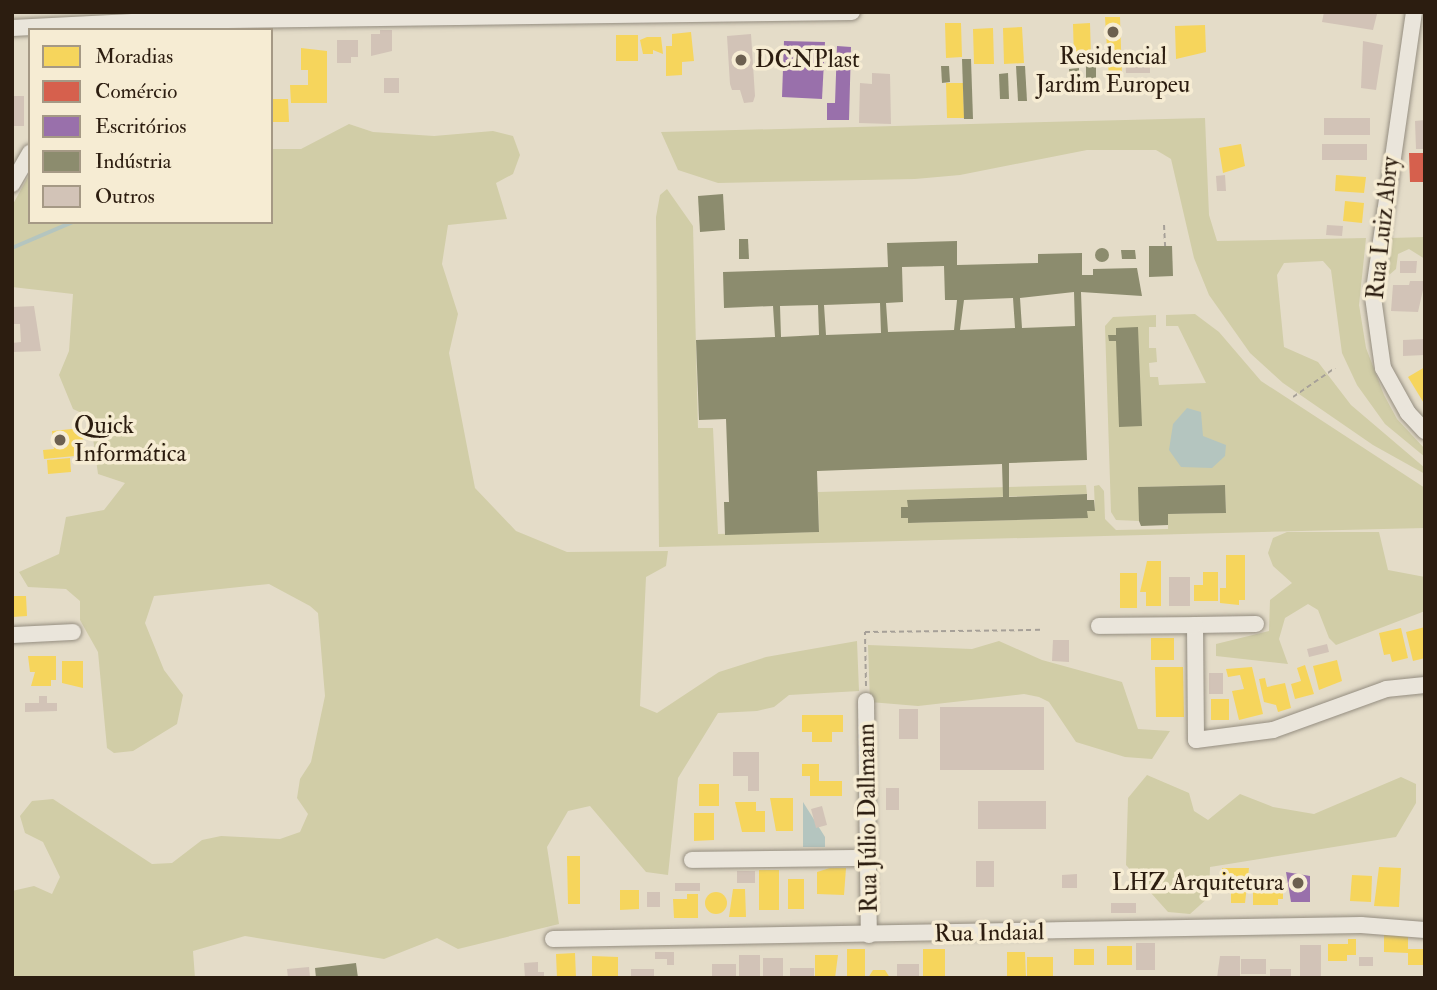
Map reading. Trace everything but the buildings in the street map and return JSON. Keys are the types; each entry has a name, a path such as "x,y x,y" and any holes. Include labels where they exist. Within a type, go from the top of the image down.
{"street":[{"path":"12,28 216,16 852,12"},
{"name":"Rua Luiz Abry","path":"1414,12 1373,297 1382,368 1408,413 1425,431"},
{"path":"12,184 28,156"},
{"path":"1099,626 1256,624"},
{"path":"1195,625 1196,740 1273,730 1386,689 1425,685"},
{"path":"12,635 73,632"},
{"name":"Rua Júlio Dallmann","path":"866,701 869,934"},
{"path":"692,860 868,858"},
{"name":"Rua Indaial","path":"553,939 1362,925 1425,930"}],"path":[{"path":"1164,225 1165,246"},
{"path":"1293,397 1335,368"},
{"path":"866,701 865,632 1041,630"}],"shaded area":[{"path":"1205,118 1209,215 1217,241 1366,238 1359,305 1366,348 1384,395 1397,419 1425,449 1425,457 1385,424 1357,385 1342,353 1331,270 1323,261 1284,263 1277,275 1284,347 1318,362 1351,405 1425,468 1425,474 1373,445 1283,383 1250,353 1209,295 1194,258 1171,159 1156,150 1087,150 960,175 915,179 718,183 678,170 661,132"},
{"path":"349,124 373,132 434,136 493,131 513,136 520,155 513,174 496,183 507,219 448,225 442,264 458,314 449,353 475,488 516,531 567,552 668,551 666,566 646,577 640,706 657,713 719,672 766,657 857,641 859,691 789,695 774,707 757,711 718,713 678,778 668,875 646,872 590,806 568,811 547,847 559,924 458,949 437,938 384,959 245,936 193,951 195,978 12,978 12,891 34,886 52,894 60,877 43,842 25,833 20,816 32,801 53,799 152,864 172,863 202,840 221,836 280,839 300,832 308,814 297,798 300,779 311,762 325,696 318,613 310,606 269,584 154,596 145,623 164,670 183,695 177,724 133,751 114,753 107,748 98,652 80,620 80,601 66,589 28,587 19,572 59,554 66,517 104,510 125,483 98,474 90,417 73,409 59,375 69,351 73,294 12,287 12,206 28,177 28,224 273,224 273,149 301,149"},
{"path":"667,189 693,226 698,428 713,428 718,534 819,532 818,492 1086,485 1087,494 908,500 908,507 901,508 901,517 908,518 908,523 1087,518 1087,511 1095,511 1094,486 1099,485 1104,491 1105,519 1116,530 1168,529 1168,514 1226,513 1225,485 1139,487 1139,521 1116,520 1111,512 1105,326 1113,317 1156,315 1156,327 1149,327 1149,348 1156,348 1157,362 1149,363 1150,377 1158,377 1159,385 1206,383 1178,326 1166,326 1166,315 1195,314 1219,332 1261,381 1425,488 1425,528 659,547 656,217 660,195"},
{"path":"1425,237 1425,259 1409,249 1398,254 1396,269 1389,275 1391,238"},
{"path":"1187,408 1201,412 1203,436 1226,445 1225,456 1212,468 1181,467 1169,450 1173,424"},
{"path":"1287,532 1379,532 1388,570 1425,577 1425,611 1336,645 1329,638 1318,610 1308,604 1285,618 1279,639 1288,664 1216,656 1216,644 1269,631 1270,600 1292,583 1273,566 1268,553 1273,538"},
{"path":"999,641 1042,660 1122,682 1138,729 1170,731 1152,759 1125,757 1076,742 1049,702 1039,697 1024,694 918,706 870,702 868,645 972,649"},
{"path":"1147,775 1189,793 1194,811 1208,820 1240,794 1273,807 1314,814 1401,777 1416,784 1416,803 1396,837 1210,867 1209,897 1190,914 1168,912 1126,865 1128,798"},
{"path":"803,802 825,837 825,847 803,847"}],"waterway":[{"path":"12,248 68,224"}],"place":[{"name":"Residencial Jardim Europeu","path":"1113,32"},
{"name":"DCNPlast","path":"741,60"},
{"name":"Quick Informática","path":"60,440"},
{"name":"LHZ Arquitetura","path":"1298,883"}]}
